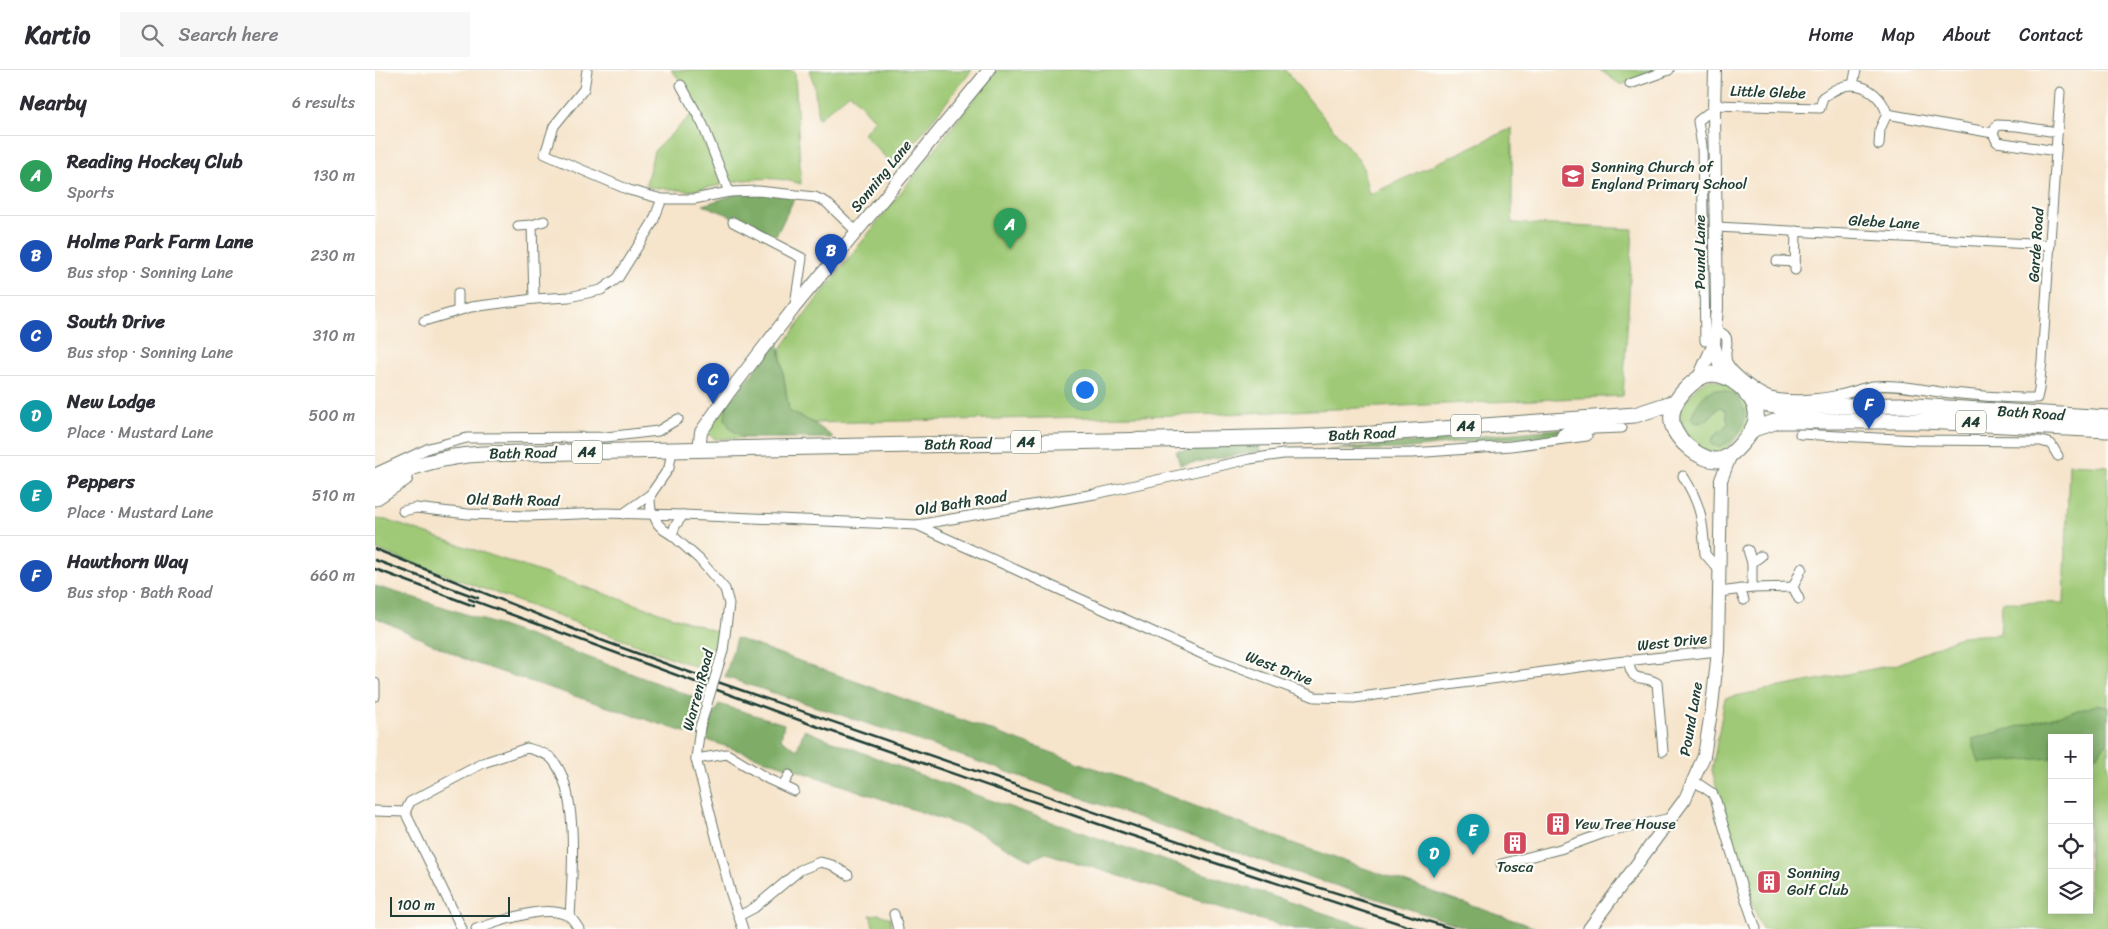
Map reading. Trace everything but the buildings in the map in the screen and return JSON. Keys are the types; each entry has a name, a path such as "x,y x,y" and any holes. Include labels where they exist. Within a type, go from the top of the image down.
{"main road":[{"path":"1713,374 1728,378 1747,395 1757,413 1753,429 1731,454 1721,459 1703,457 1675,431 1672,418 1675,402 1699,377 1713,374"},
{"name":"Bath Road","path":"1747,395 1764,404 1781,407 1900,405 2108,418"},
{"name":"Bath Road","path":"375,484 404,469 465,455 1372,434 1635,415 1675,402"},
{"path":"1900,405 1901,421"},
{"name":"Bath Road","path":"1635,415 1654,420 1675,431"},
{"name":"Bath Road","path":"1753,429 1778,421 1901,421 2003,423 2108,430"},
{"name":"A4","path":"375,498 432,462"}],"street":[{"path":"587,70 584,89 554,126 545,154 629,190 663,199 694,199 729,192 758,191 815,197 826,202 857,232"},
{"name":"Sonning Lane","path":"699,450 701,432 794,308 989,70"},
{"path":"1630,84 1669,70"},
{"name":"Pound Lane","path":"1699,377 1711,338 1717,307 1715,70"},
{"path":"1856,70 1853,85 1875,94 1885,105 1887,114 1880,129 1879,145"},
{"path":"681,85 703,125 729,192"},
{"name":"Little Glebe","path":"1714,108 1820,108 1823,97 1836,89 1853,85"},
{"name":"Garde Road","path":"1711,338 1723,333 1727,338 1726,359 1733,369 1756,390 1781,399 1837,396 1865,388 1889,385 1941,392 2037,398 2042,361 2060,92"},
{"path":"1711,338 1703,306 1702,146 1698,121 1714,108"},
{"path":"1887,114 1993,133"},
{"path":"1993,133 1997,126 2017,126 2057,132"},
{"path":"1993,133 1997,142 2056,151"},
{"path":"424,321 458,309 534,299 569,297 601,290 619,278 653,222 663,199"},
{"path":"518,226 532,225 544,221"},
{"path":"733,222 802,258 794,308"},
{"path":"532,225 534,299"},
{"name":"Glebe Lane","path":"1717,226 2050,245"},
{"path":"1777,260 1795,266 1796,231"},
{"path":"458,293 458,309"},
{"path":"1703,306 1717,307"},
{"name":"Pound Lane","path":"1711,338 1719,364 1728,378"},
{"path":"375,473 429,448 467,438 569,439 606,437 658,431 678,419"},
{"path":"1901,421 1903,438"},
{"path":"1560,438 1568,430 1622,428"},
{"path":"1800,434 1917,440 2041,441 2051,444 2058,456"},
{"path":"1560,438 1587,436"},
{"path":"488,437 490,454"},
{"path":"1297,437 1297,455"},
{"name":"Old Bath Road","path":"403,511 416,508 468,514 527,516 683,515 917,525 1095,494 1250,459 1283,454 1412,453 1511,446 1560,438"},
{"path":"623,514 651,494 669,468 672,450"},
{"name":"Pound Lane","path":"1589,929 1685,798 1704,756 1718,651 1721,480 1731,454"},
{"path":"1703,457 1721,480"},
{"path":"1683,476 1695,496 1703,523 1705,554 1719,570"},
{"name":"Warren Road","path":"651,494 650,501 658,524 704,564 725,589 729,604 723,651 700,727 696,759 731,894 743,929"},
{"path":"672,535 675,526 683,515"},
{"name":"West Drive","path":"917,525 1202,654 1315,697 1354,698 1628,660 1718,651"},
{"path":"1748,550 1752,563 1752,588"},
{"path":"1752,563 1761,556"},
{"path":"1793,587 1802,568"},
{"path":"1719,592 1752,588 1793,587"},
{"path":"1793,587 1799,599"},
{"path":"1740,590 1744,600"},
{"path":"1628,660 1630,673 1637,678 1649,678 1657,683 1663,751"},
{"path":"375,683 377,685 375,696"},
{"path":"405,812 410,802 483,763 527,748 551,758 565,782 573,846 570,917"},
{"path":"696,759 727,754 768,779 795,791"},
{"path":"783,785 789,775"},
{"path":"1694,781 1712,793 1716,801 1756,929"},
{"path":"375,811 405,812"},
{"path":"405,812 462,929"},
{"path":"1501,864 1560,849 1613,831 1671,818"},
{"path":"739,916 754,908 800,870 820,862 832,865 848,875"},
{"path":"476,929 538,912 556,911 570,917 579,929"},
{"path":"894,914 898,929"}],"green space":[{"path":"671,70 791,70 795,73 801,184 775,179 732,182 728,179 711,137 696,107 680,80"},
{"path":"809,70 972,70 895,167 863,134 875,120 850,93 818,119 814,84"},
{"path":"997,70 1285,70 1362,164 1369,195 1512,128 1512,223 1633,229 1623,396 1225,414 814,423 789,411 780,350 810,308"},
{"path":"1600,70 1659,70 1621,85"},
{"path":"692,114 722,185 689,191 648,187 646,184 654,151"},
{"path":"749,190 795,197 776,236 752,224 703,205"},
{"path":"778,342 789,411 814,423 834,438 745,438 730,429 725,419 726,406"},
{"path":"1710,379 1726,383 1748,405 1750,423 1724,450 1709,452 1701,448 1680,429 1678,411 1698,385","holes":["1724,390 1739,401 1745,411 1713,445 1713,437 1728,424 1726,410 1720,407 1708,419 1698,423 1693,412 1707,393"]},
{"path":"1717,389 1729,393 1738,399 1745,415 1743,425 1738,433 1730,441 1719,447 1712,445 1711,441 1728,424 1726,410 1720,407 1702,422 1694,422 1691,419 1694,410 1701,400"},
{"path":"726,406 730,429 745,438 715,439 708,434 707,430"},
{"path":"1558,429 1580,435 1482,440 1402,449 1327,450"},
{"path":"1258,445 1261,451 1180,465 1176,451"},
{"name":"Sonning Golf Club","path":"2069,464 2108,466 2108,929 1762,929 1734,855 1712,770 1725,698 1898,664 1962,636 2000,634 2002,602 2064,603"},
{"path":"375,519 386,520 724,634 713,673 375,549"},
{"path":"375,586 417,598 540,640 703,701 687,733 471,662 375,617"},
{"path":"736,638 1119,777 1292,843 1539,929 1471,929 1291,871 896,733 725,677"},
{"path":"719,704 784,724 781,739 797,750 804,730 939,782 1112,843 1372,929 1295,929 1046,853 1030,860 977,831 704,739"},
{"path":"2097,705 2108,707 2108,742 2097,755 2093,755 2093,734 2048,734 2048,758 1979,763 1972,739"},
{"path":"879,914 890,918 892,929 874,929 870,915"}],"railway":[{"path":"375,549 598,639 683,670 1259,869 1453,929"},
{"path":"375,560 478,598"},
{"path":"375,569 474,606"},
{"path":"469,599 810,724 1127,834 1416,929"}],"place":[{"name":"Sonning Church of England Primary School","path":"1573,176"},
{"name":"Reading Hockey Club","path":"1010,249"},
{"name":"Holme Park Farm Lane","path":"831,275"},
{"name":"South Drive","path":"713,404"},
{"name":"Hawthorn Way","path":"1869,429"},
{"name":"Yew Tree House","path":"1558,824"},
{"name":"Tosca","path":"1515,843"},
{"name":"Peppers","path":"1473,855"},
{"name":"New Lodge","path":"1434,878"},
{"name":"Sonning Golf Club","path":"1769,882"}]}
